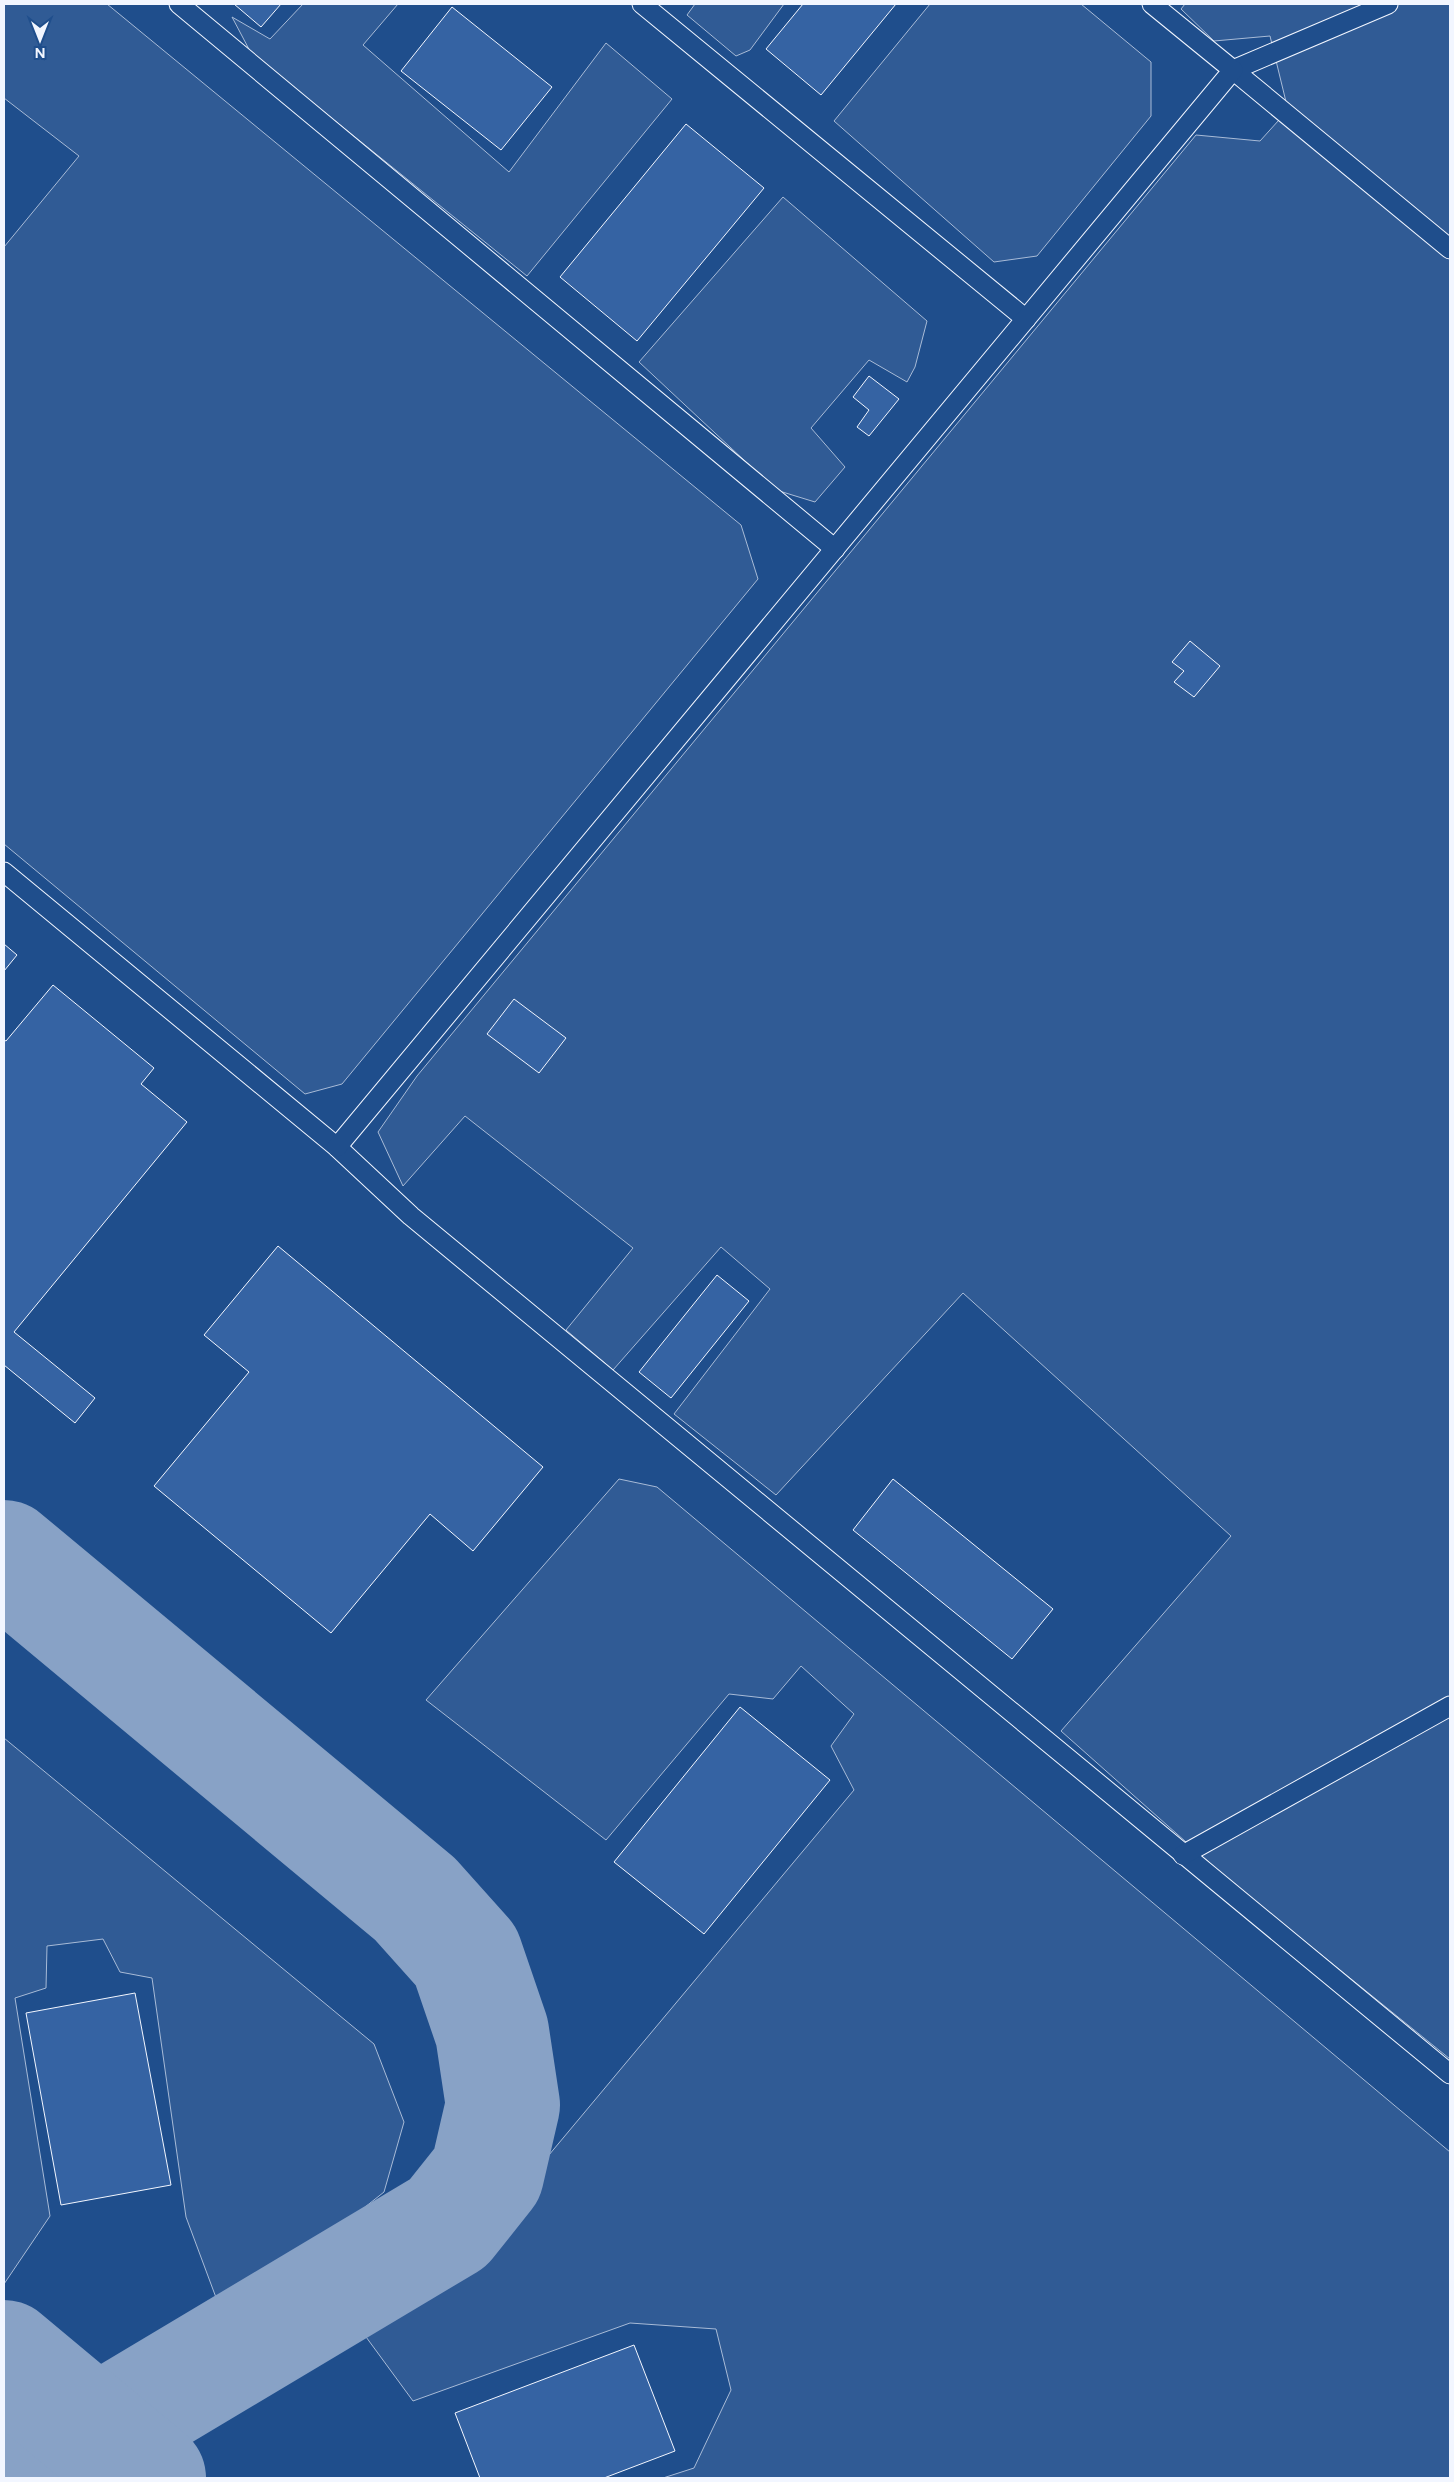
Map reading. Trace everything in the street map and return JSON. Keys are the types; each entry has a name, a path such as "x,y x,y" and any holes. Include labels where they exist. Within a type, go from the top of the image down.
{"lane":[{"path":"179,4 835,549"},
{"path":"642,4 1026,320"},
{"path":"1152,4 1450,249"},
{"path":"337,1147 1233,70 1388,4"},
{"path":"4,872 337,1147 411,1216 1450,2074"},
{"path":"1183,1855 1450,1706"}],"shaded area":[{"path":"4,4 107,4 741,525 758,579 342,1084 305,1094 4,844 4,247 79,156 4,98"},
{"path":"303,4 398,4 363,45 509,172 606,43 672,99 527,276 251,53 232,17 270,39"},
{"path":"695,4 784,4 750,50 736,56 687,15"},
{"path":"930,4 1081,4 1151,62 1151,116 1037,256 994,262 834,121"},
{"path":"1185,4 1450,4 1450,2059 1230,1881 1061,1731 1231,1536 963,1293 776,1495 674,1414 770,1289 721,1247 613,1370 566,1330 633,1248 465,1116 403,1186 378,1132 417,1076 1196,135 1260,141 1288,110 1270,36 1214,41 1181,9"},
{"path":"783,197 927,321 915,367 907,382 869,360 811,428 845,467 815,502 776,490 639,362"},
{"path":"619,1479 657,1487 1450,2152 1450,2478 663,2478 694,2468 731,2390 716,2329 630,2323 413,2401 358,2326 518,2192 854,1790 831,1746 854,1714 801,1666 773,1699 729,1694 606,1840 426,1700"},
{"path":"4,1738 374,2044 404,2122 384,2192 224,2319 186,2217 152,1978 120,1972 103,1939 47,1946 46,1988 15,1998 50,2216 4,2284"}],"building":[{"path":"234,4 281,4 261,27"},
{"path":"803,4 896,4 821,95 766,49"},
{"path":"452,7 552,87 501,150 401,71"},
{"path":"686,124 764,188 637,341 560,277"},
{"path":"869,376 899,399 869,436 857,427 869,410 853,397"},
{"path":"1190,641 1220,666 1194,697 1174,682 1184,671 1172,662"},
{"path":"4,944 17,955 4,971"},
{"path":"53,985 154,1068 141,1084 187,1122 14,1332 95,1398 75,1423 4,1365 4,1040 6,1041"},
{"path":"514,999 566,1038 539,1073 487,1034"},
{"path":"278,1246 543,1467 473,1551 430,1514 331,1633 154,1486 249,1372 204,1335"},
{"path":"717,1275 749,1301 671,1398 639,1372"},
{"path":"893,1479 1053,1609 1012,1659 853,1530"},
{"path":"740,1707 830,1780 704,1934 614,1862"},
{"path":"135,1993 171,2185 61,2205 26,2013"},
{"path":"634,2345 675,2451 604,2478 480,2478 455,2413"}],"taxiway":[{"path":"4,1557 415,1899 466,1956 492,2032 503,2105 487,2174 448,2223 21,2478"},
{"path":"4,2357 149,2478"}]}
